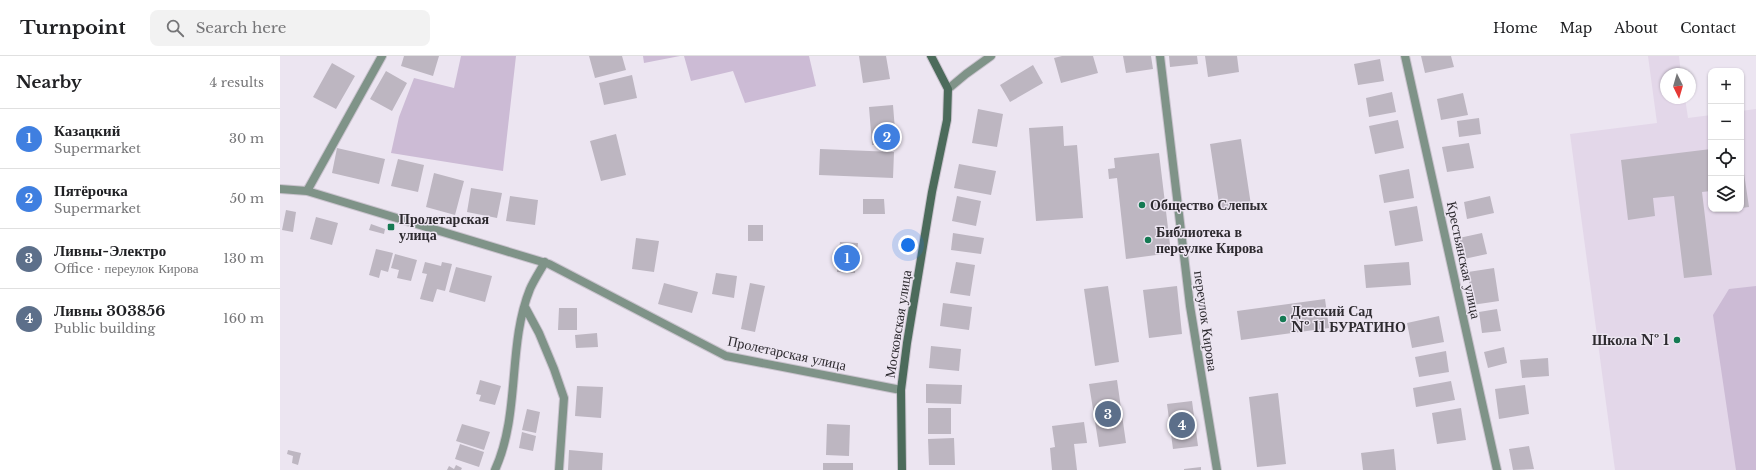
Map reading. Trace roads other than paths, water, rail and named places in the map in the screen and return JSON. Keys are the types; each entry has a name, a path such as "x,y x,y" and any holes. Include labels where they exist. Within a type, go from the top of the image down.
{"street":[{"path":"307,191 382,56"},
{"path":"931,56 948,89 966,74 992,56"},
{"name":"переулок Кирова","path":"1160,56 1190,306 1216,470"},
{"name":"Крестьянская улица","path":"1405,56 1497,470"},
{"name":"Московская улица","path":"902,470 901,390 920,267 947,120 948,89"},
{"name":"Пролетарская улица","path":"280,189 307,191 545,262 726,356 901,390"},
{"path":"495,470 501,457 511,414 518,344 525,307 530,289 545,262"},
{"path":"525,307 539,333 564,398 559,470"}],"place":[{"name":"Пятёрочка","path":"887,137"},
{"name":"Общество Слепых","path":"1142,205"},
{"name":"Пролетарская улица","path":"391,227"},
{"name":"Библиотека в переулке Кирова","path":"1148,240"},
{"name":"Казацкий","path":"847,258"},
{"name":"Детский Сад № 11 БУРАТИНО","path":"1283,319"},
{"name":"Школа № 1","path":"1677,340"},
{"name":"Ливны-Электро","path":"1108,414"},
{"name":"Ливны 303856","path":"1182,425"}]}
